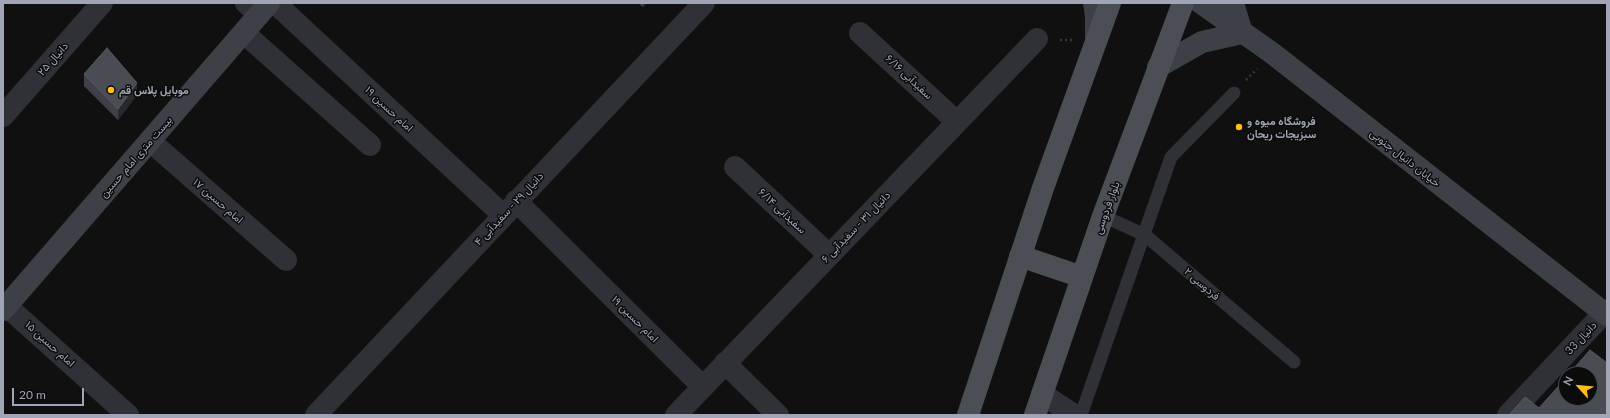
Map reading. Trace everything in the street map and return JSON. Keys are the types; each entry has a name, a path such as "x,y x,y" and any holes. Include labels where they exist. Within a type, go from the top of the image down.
{"main road":[{"path":"1094,3 1096,16 1096,41"},
{"path":"968,415 1020,256 1110,3"},
{"name":"بلوار فردوسی","path":"1035,415 1103,216 1183,3"},
{"name":"خیابان دانیال جنوبی","path":"1201,3 1272,53 1605,314"},
{"path":"1158,67 1202,42 1242,33 1233,3"},
{"name":"بیست متری امام حسین","path":"4,306 244,33 262,6"},
{"path":"1020,256 1082,277"}],"street":[{"name":"دانیال ۲۵","path":"3,116 102,3"},
{"name":"دانیال ۲۹ - سفیدآبی ۴","path":"316,415 509,208 704,3"},
{"name":"امام حسین ۱۹","path":"262,6 509,208 703,386"},
{"path":"244,33 370,145"},
{"name":"سفیدآبی ۶/۱۶","path":"860,33 957,122"},
{"name":"دانیال ۳۱ - سفیدآبی ۶","path":"676,415 1037,39"},
{"name":"امام حسین ۱۷","path":"150,141 286,260"},
{"name":"سفیدآبی ۶/۱۴","path":"735,167 829,255"},
{"name":"امام حسین ۱۵","path":"4,306 128,415"},
{"name":"دانیال 33","path":"1508,415 1605,314"},
{"path":"725,363 778,415"},
{"path":"1042,394 1074,415"}],"lane":[{"path":"1081,415 1171,158 1234,93"},
{"name":"فردوسی ۲","path":"1103,216 1145,235 1294,362"}],"path":[{"path":"1037,39 1096,41"},
{"path":"1234,93 1272,53"}],"building":[{"name":"موبایل پلاس قم","path":"107,48 137,83 118,109 84,74"},
{"path":"1590,350 1607,363 1607,415 1509,415 1525,397 1539,408 1558,387 1558,406 1598,406 1598,366 1576,366"}],"place":[{"name":"موبایل پلاس قم","path":"111,90"},
{"name":"فروشگاه میوه و سبزیجات ریحان","path":"1239,127"}]}
